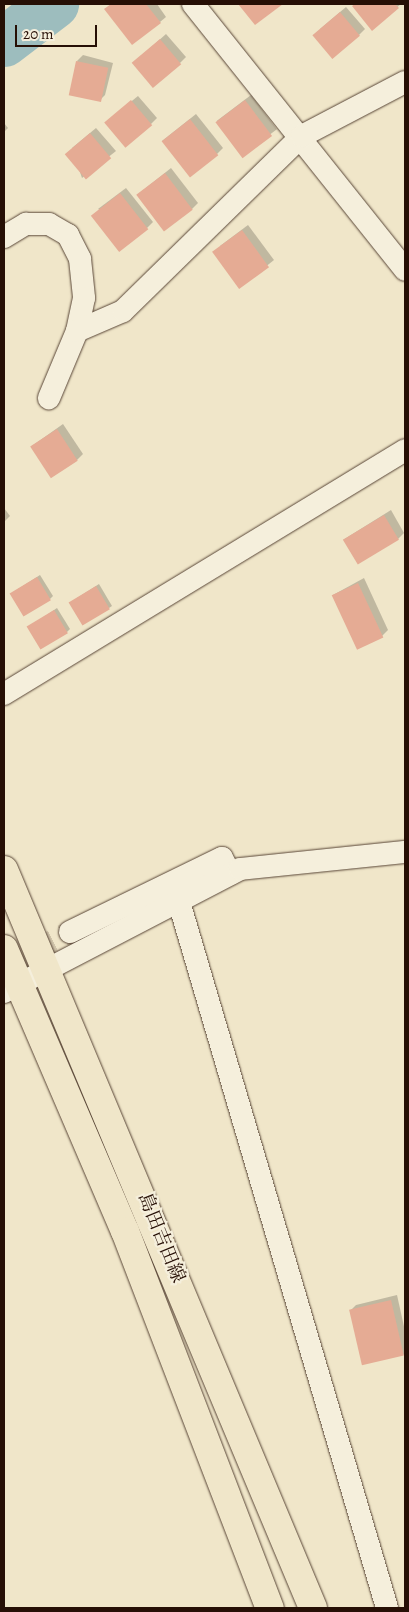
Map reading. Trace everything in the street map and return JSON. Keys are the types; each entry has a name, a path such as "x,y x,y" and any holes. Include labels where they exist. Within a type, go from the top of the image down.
{"main road":[{"name":"島田吉田線","path":"4,870 49,972 313,1608"},
{"name":"島田吉田線","path":"4,950 12,989 125,1231 270,1608"}],"street":[{"path":"192,4 302,136 405,270"},
{"path":"77,331 123,311 302,136 405,82"},
{"path":"4,237 26,224 49,224 68,235 80,259 84,298 77,331 49,398"},
{"path":"4,694 405,450"},
{"path":"12,989 49,972 240,869 405,852"},
{"path":"70,932 222,858 230,874"},
{"path":"178,902 387,1608"}],"building":[{"path":"111,4 146,4 161,23 132,45 104,9"},
{"path":"238,4 283,4 255,25"},
{"path":"355,4 395,4 399,8 372,31 352,6"},
{"path":"340,12 360,36 332,59 312,35"},
{"path":"160,39 181,64 153,88 132,63"},
{"path":"76,61 108,68 101,102 69,95"},
{"path":"131,100 152,125 125,148 104,122"},
{"path":"245,100 272,136 243,158 215,122"},
{"path":"190,119 218,155 190,177 162,141"},
{"path":"90,133 111,158 86,179 65,154"},
{"path":"165,173 193,210 164,231 136,195"},
{"path":"120,193 148,229 119,252 91,216"},
{"path":"242,230 269,267 239,289 212,252"},
{"path":"57,429 78,461 51,478 30,446"},
{"path":"384,515 399,540 358,565 343,540"},
{"path":"37,577 51,600 23,617 10,593"},
{"path":"358,583 383,637 357,650 332,595"},
{"path":"96,586 110,609 82,626 69,602"},
{"path":"54,610 68,633 40,650 27,626"},
{"path":"391,1300 404,1356 362,1365 349,1310"}],"waterway":[{"path":"4,42 54,4"}],"tunnel":[{"path":"4,966 70,932"}]}
